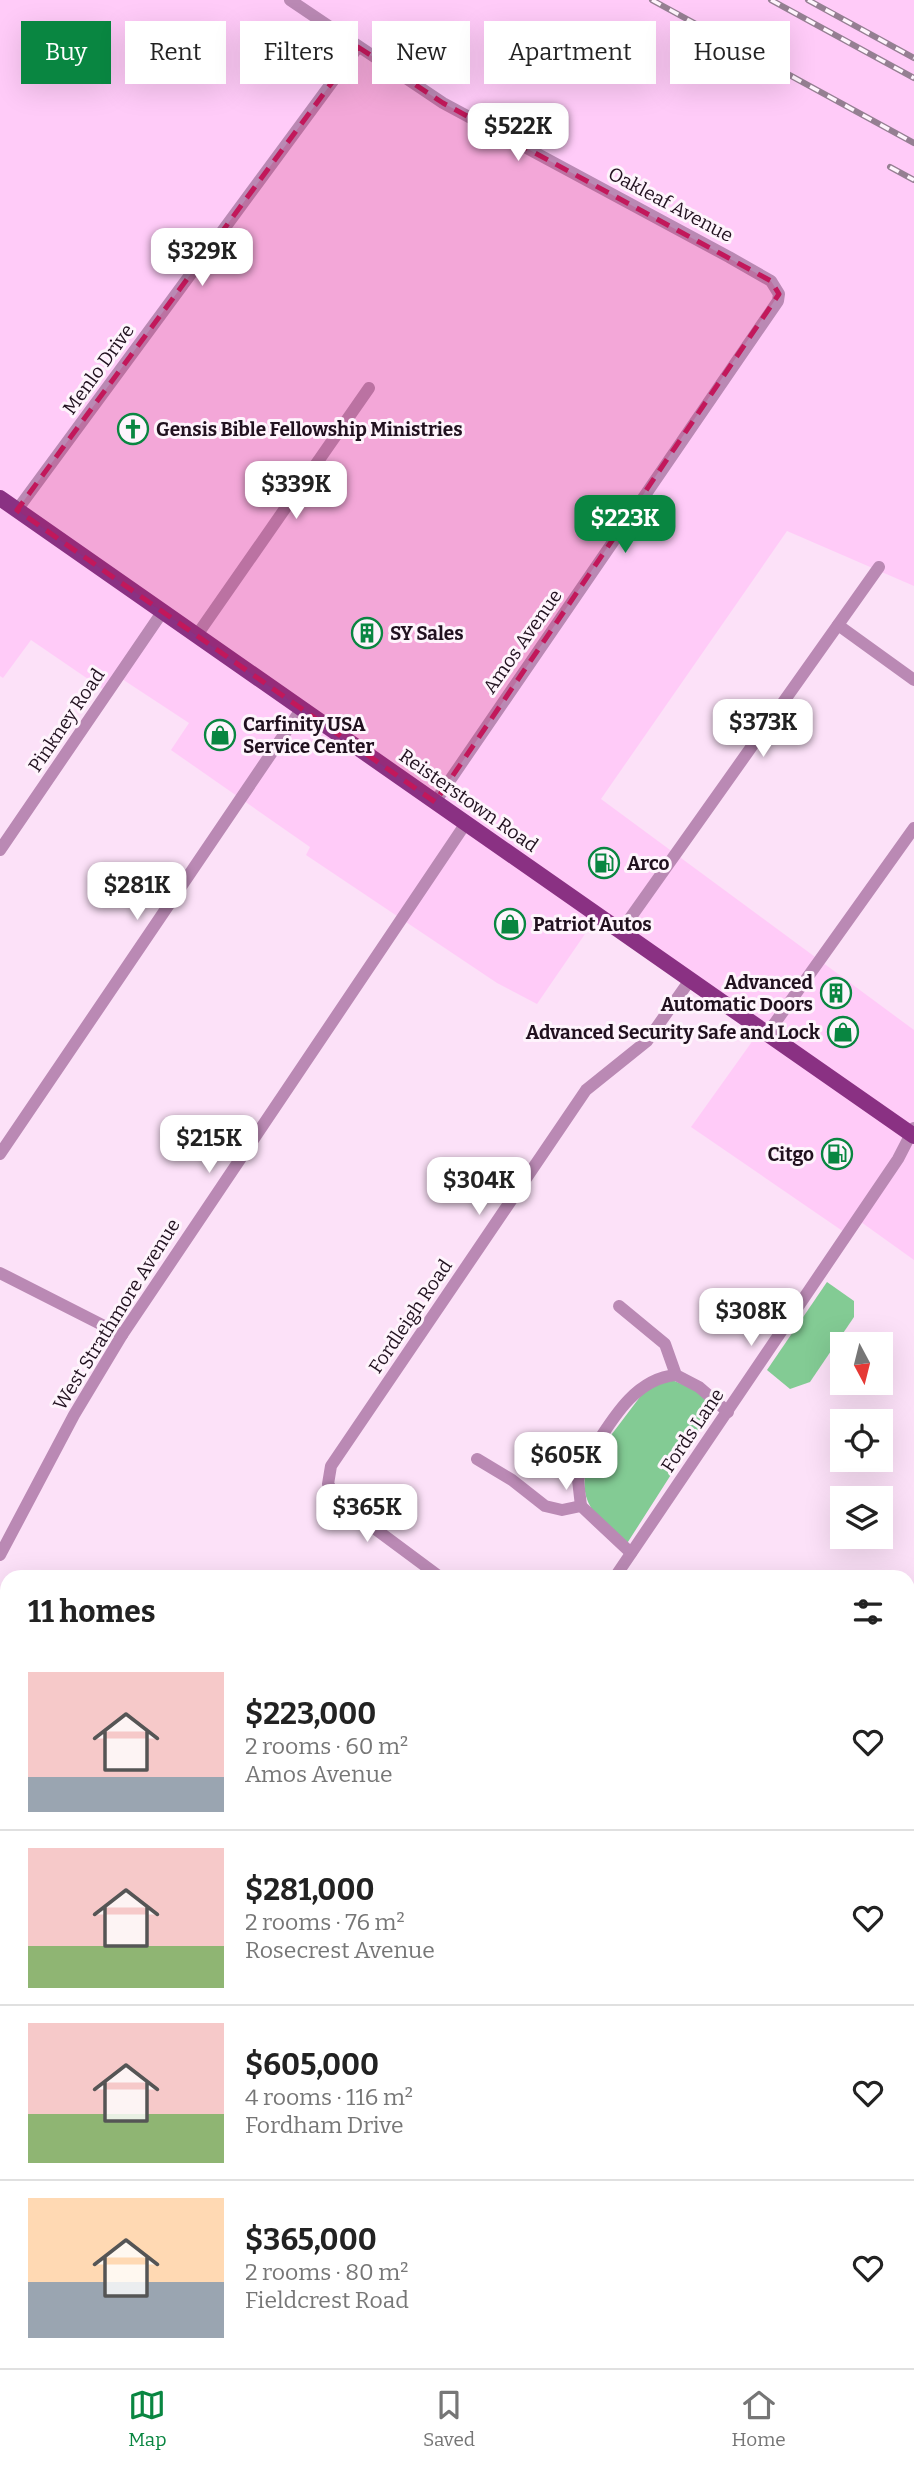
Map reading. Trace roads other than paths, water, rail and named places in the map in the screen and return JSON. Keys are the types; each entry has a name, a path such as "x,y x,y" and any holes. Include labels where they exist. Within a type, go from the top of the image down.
{"main road":[{"name":"Reisterstown Road","path":"0,498 913,1133"}],"street":[{"name":"Oakleaf Avenue","path":"290,0 320,21"},
{"name":"Oakleaf Avenue","path":"358,47 443,103 771,281 779,294"},
{"name":"Menlo Drive","path":"18,510 331,84"},
{"name":"Amos Avenue","path":"435,802 671,461 778,301 779,294"},
{"path":"197,635 369,388"},
{"path":"621,932 879,567"},
{"name":"Pinkney Road","path":"0,850 163,611"},
{"path":"838,625 914,680"},
{"path":"0,1154 302,708"},
{"name":"West Strathmore Avenue","path":"0,1555 5,1534 122,1335 466,823"},
{"path":"767,1034 914,828"},
{"name":"Fordleigh Road","path":"431,1570 339,1502 328,1484 331,1466 586,1090 641,1048 690,980"},
{"name":"Fords Lane","path":"620,1570 913,1133"},
{"path":"0,1273 122,1335"},
{"path":"619,1306 665,1344 676,1376"},
{"path":"631,1553 582,1506 578,1480 582,1466 642,1385 663,1376 676,1376 699,1387 728,1412"},
{"path":"477,1459 512,1480 545,1506 562,1510 582,1506"}],"railway":[{"path":"652,0 914,143"},
{"path":"771,0 914,78"},
{"path":"808,0 914,58"},
{"path":"890,167 914,180"}],"place":[{"name":"Gensis Bible Fellowship Ministries","path":"133,429"},
{"name":"SY Sales","path":"367,633"},
{"name":"Carfinity USA Service Center","path":"220,735"},
{"name":"Arco","path":"604,863"},
{"name":"Patriot Autos","path":"510,924"},
{"name":"Advanced Automatic Doors","path":"836,993"},
{"name":"Advanced Security Safe and Lock","path":"843,1032"},
{"name":"Citgo","path":"837,1154"}]}
